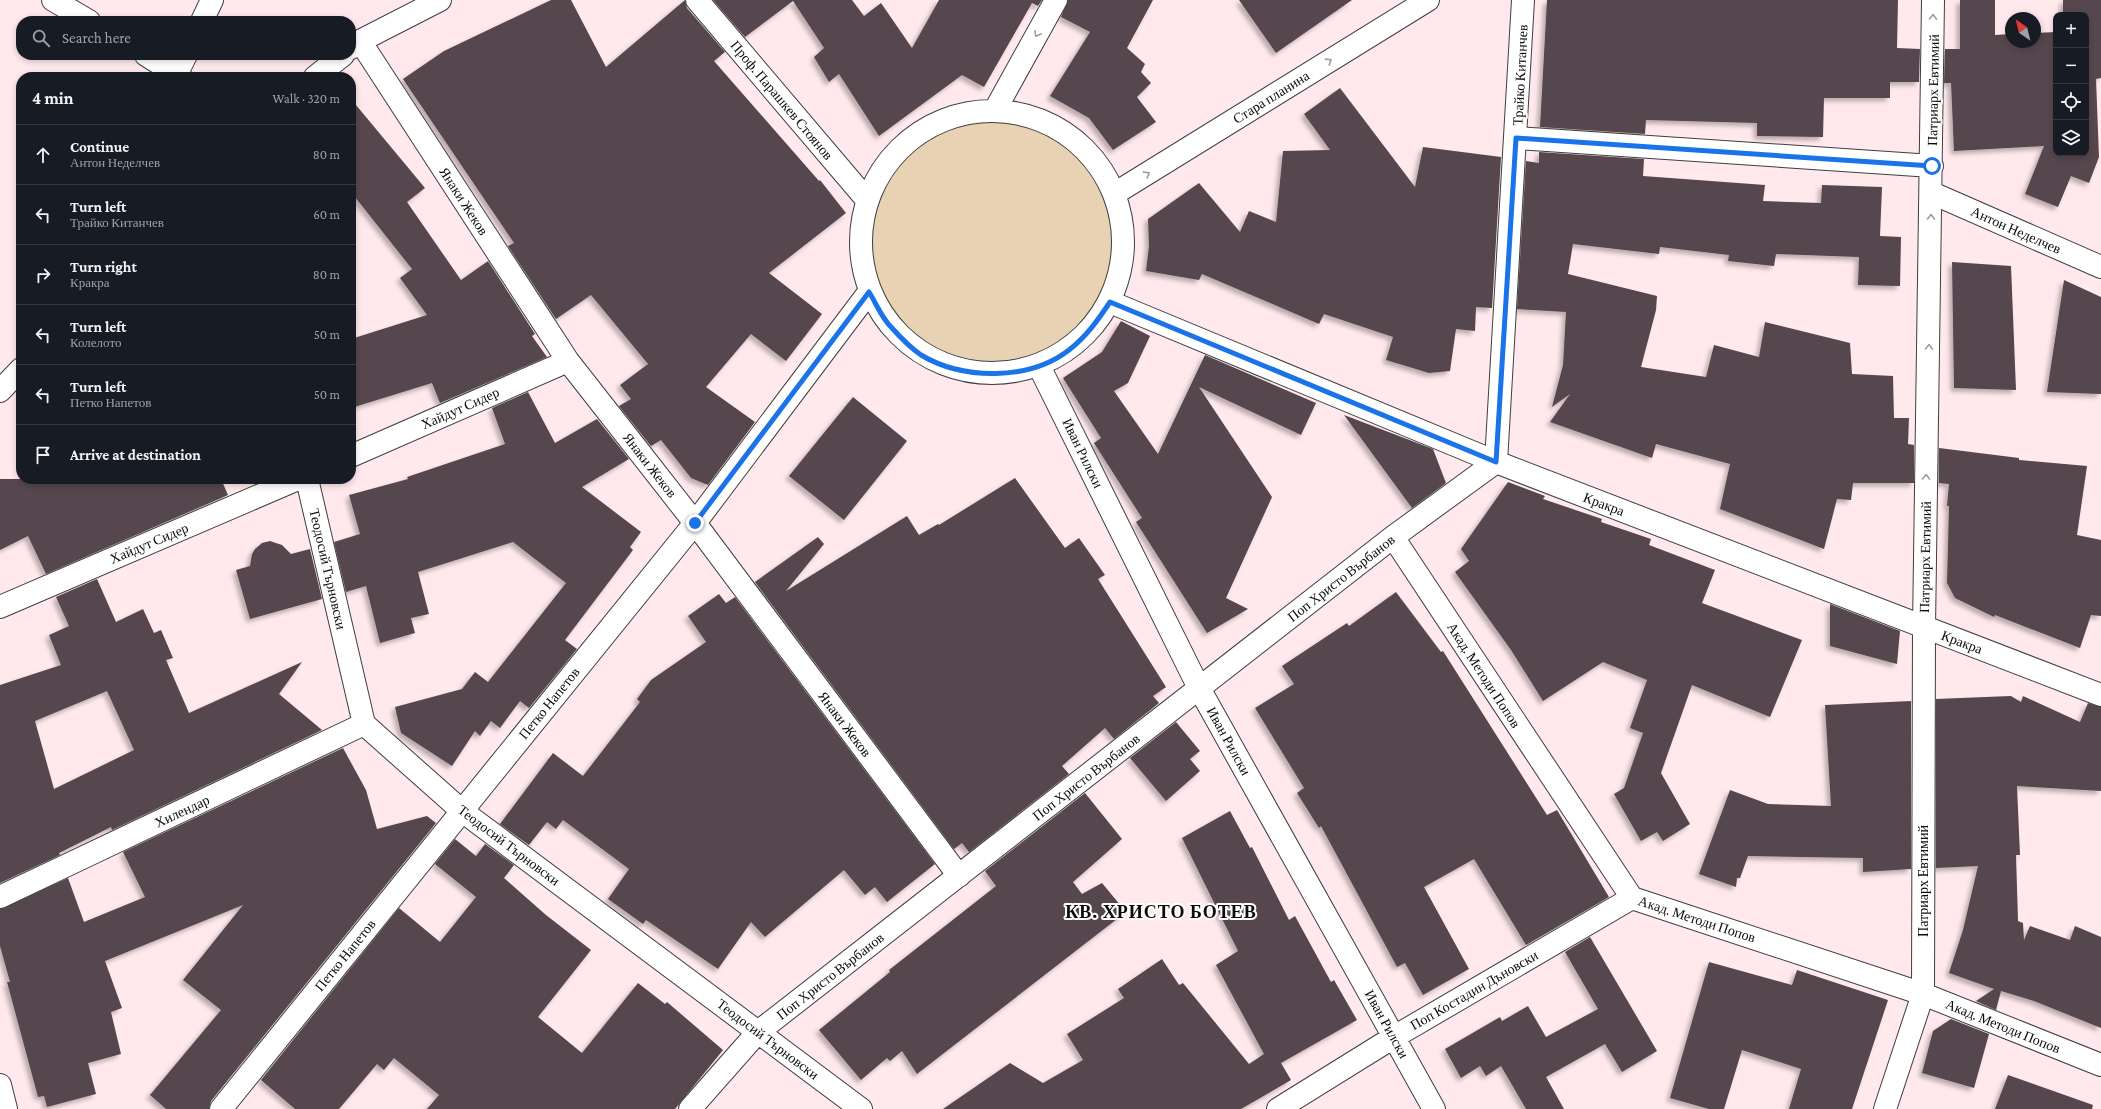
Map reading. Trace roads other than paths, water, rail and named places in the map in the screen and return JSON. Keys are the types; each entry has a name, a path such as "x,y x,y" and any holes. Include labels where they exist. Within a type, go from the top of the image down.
{"street":[{"path":"53,0 80,16"},
{"path":"204,16 212,0"},
{"path":"356,44 440,0"},
{"name":"Проф. Парашкев Стоянов","path":"697,0 867,200"},
{"path":"996,110 1056,0"},
{"name":"Стара планина","path":"1114,194 1428,0"},
{"name":"Трайко Китанчев","path":"1496,462 1523,0"},
{"name":"Патриарх Евтимий","path":"1885,1109 1923,994 1924,628 1934,0"},
{"name":"Янаки Жеков","path":"356,46 568,361 695,523 959,876"},
{"path":"159,60 181,68"},
{"path":"321,72 337,60"},
{"path":"996,110 1039,118 1078,141 1107,174 1122,216 1124,260 1110,302 1092,328 1068,351 1039,366 999,374 965,372 921,354 890,327 869,292 861,262 860,230 867,200 886,163 916,134 954,116 996,110"},
{"path":"1516,138 1932,166"},
{"name":"Антон Неделчев","path":"1932,193 2101,267"},
{"name":"Петко Напетов","path":"221,1109 695,523 869,292"},
{"name":"Кракра","path":"1110,302 1496,462 2101,695"},
{"name":"Хайдут Сидер","path":"356,454 568,361"},
{"name":"Иван Рилски","path":"1039,366 1199,688 1434,1109"},
{"path":"0,391 16,374"},
{"name":"Поп Христо Върбанов","path":"690,1109 758,1032 1393,537 1496,462"},
{"name":"Хайдут Сидер","path":"0,607 286,484"},
{"name":"Теодосий Търновски","path":"308,484 364,724 462,811 861,1109"},
{"name":"Акад. Методи Попов","path":"1393,537 1632,898 1923,994 2101,1065"},
{"name":"Хилендар","path":"0,897 364,724"},
{"name":"Поп Костадин Дъновски","path":"1278,1109 1394,1037 1632,898"},
{"path":"0,1085 6,1109"}],"district":[{"name":"КВ. ХРИСТО БОТЕВ","path":"1161,912"}]}
